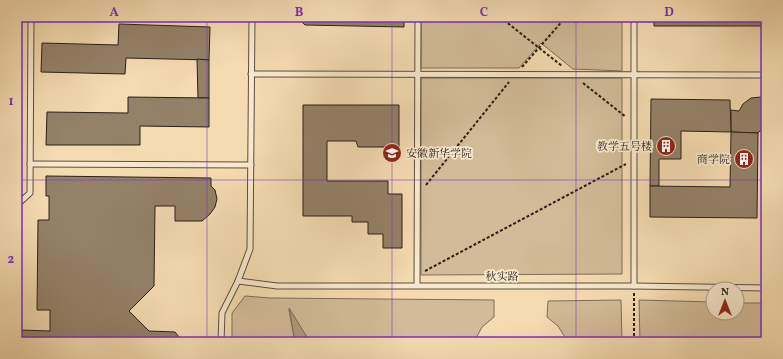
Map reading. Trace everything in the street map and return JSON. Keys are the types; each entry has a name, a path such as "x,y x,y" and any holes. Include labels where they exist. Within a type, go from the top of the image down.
{"lane":[{"path":"17,204 30,193 31,17"},
{"path":"222,342 222,313 238,281 250,249 252,17"},
{"path":"417,286 418,17"},
{"path":"634,17 634,286"},
{"path":"252,74 766,75"},
{"path":"30,164 251,165"},
{"name":"秋实路","path":"238,281 277,286 634,286 766,288"}],"path":[{"path":"500,17 634,124"},
{"path":"418,196 515,75 566,17"},
{"path":"417,275 634,160"},
{"path":"634,286 634,342"}],"shaded area":[{"path":"421,17 622,17 622,71 573,69 541,43 519,68 421,68"},
{"path":"421,78 622,78 622,274 421,275"},
{"path":"245,296 270,298 494,300 494,317 482,327 474,342 310,342 289,310 295,342 232,342 232,313"},
{"path":"621,300 622,342 568,342 558,326 547,317 548,301"},
{"path":"639,300 705,302 705,321 745,321 745,303 766,303 766,342 640,342"},
{"path":"289,308 310,342 295,342"}],"building":[{"path":"299,17 404,17 404,27 305,25"},
{"path":"654,17 758,17 766,24 766,26 654,26"},
{"path":"119,24 210,27 209,60 126,58 125,74 41,72 42,43 118,45"},
{"path":"197,59 209,60 209,98 198,98"},
{"path":"128,97 209,98 209,127 140,126 140,145 46,145 47,112 128,113"},
{"path":"761,97 766,101 766,125 758,133 731,132 731,110 739,111 743,104 751,98"},
{"name":"教学五号楼","path":"651,99 730,100 731,132 681,131 681,159 659,159 659,186 650,186"},
{"path":"303,105 399,105 399,147 358,147 356,141 327,141 327,181 388,181 388,194 402,194 402,248 383,248 383,234 368,234 368,222 352,222 352,216 303,216"},
{"name":"商学院","path":"731,132 758,133 757,218 650,217 650,186 730,187"},
{"path":"46,176 211,178 211,186 215,190 217,199 215,207 202,221 175,221 175,206 155,206 154,286 129,311 149,331 175,332 183,342 21,342 21,330 50,331 50,310 37,310 38,220 49,220 49,196 46,196"}],"place":[{"name":"教学五号楼","path":"666,146"},
{"name":"安徽新华学院","path":"392,153"},
{"name":"商学院","path":"744,159"}]}
